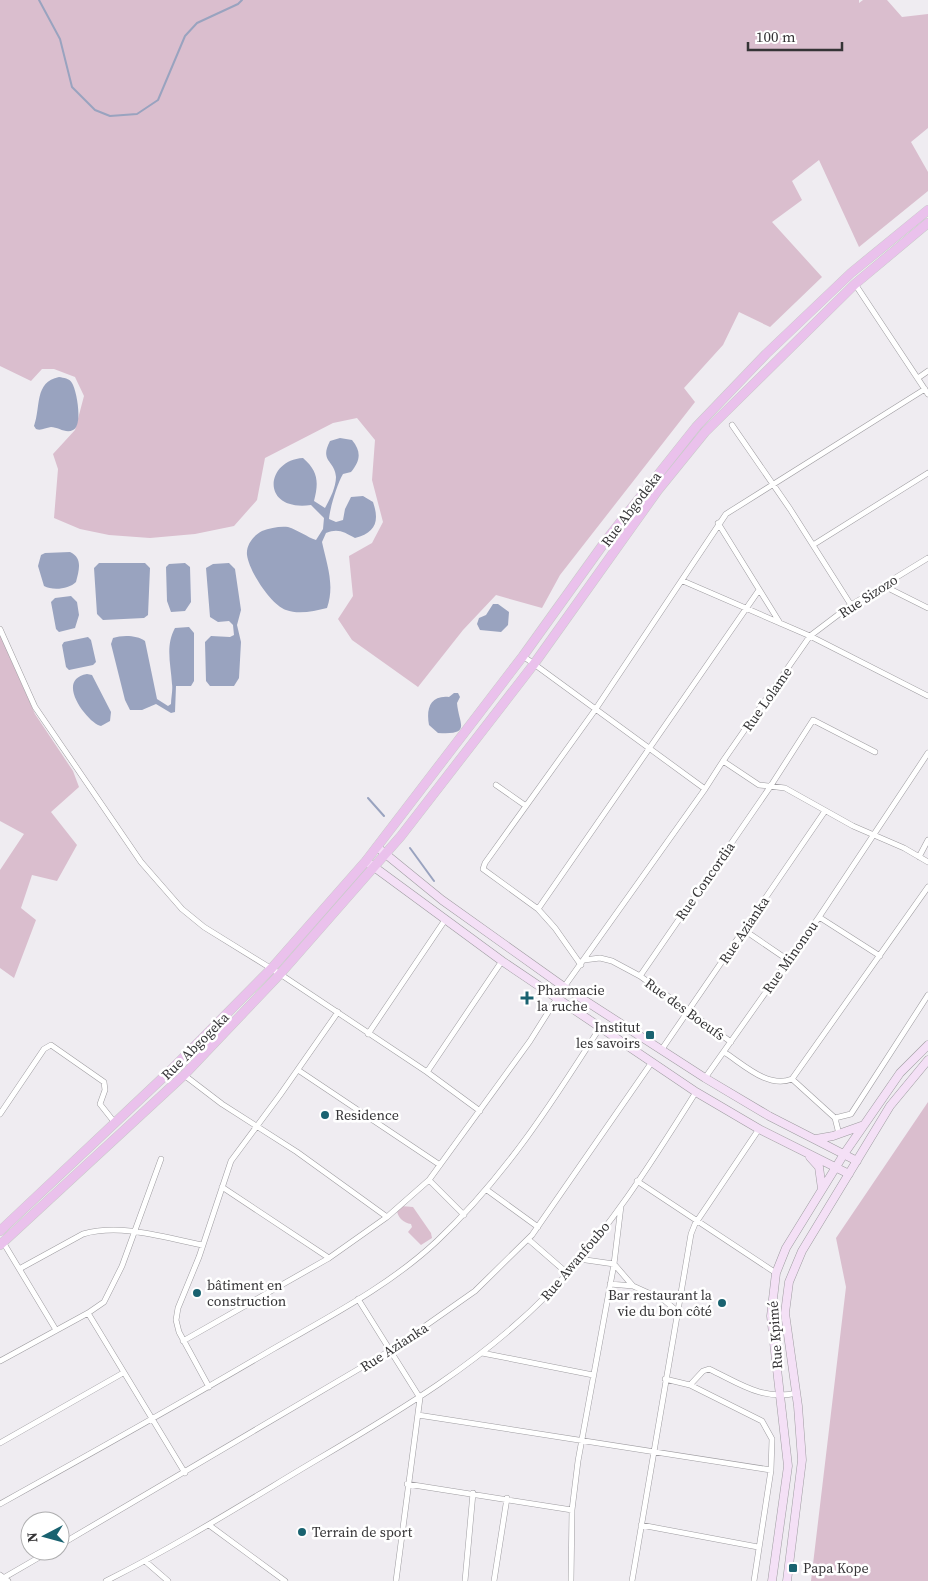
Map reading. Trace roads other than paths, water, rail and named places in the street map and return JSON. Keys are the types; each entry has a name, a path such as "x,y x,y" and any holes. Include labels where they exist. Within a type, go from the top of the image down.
{"main road":[{"name":"Rue Abgodeka","path":"377,847 523,656 607,539 696,426 766,354 851,273 928,210"},
{"name":"Rue Abgodeka","path":"375,868 534,664 680,462 705,432 855,284 928,223"},
{"name":"Rue Abgogeka","path":"0,1231 115,1124 271,969 377,847"},
{"path":"377,847 442,900 564,986 705,1078 769,1116 857,1161"},
{"path":"366,860 502,961 601,1026 696,1092 759,1129 849,1174"},
{"name":"Rue Abgogeka","path":"2,1243 184,1075 280,974 375,868"},
{"name":"Rue Kpimé","path":"772,1581 788,1466 771,1316 776,1273 786,1248 844,1154 900,1073 928,1046"},
{"name":"Rue Kpimé","path":"787,1581 801,1479 801,1438 797,1393 785,1313 788,1288 802,1251 890,1106 928,1060"},
{"path":"816,1139 839,1134 864,1125"},
{"path":"808,1154 818,1167 822,1189"}],"street":[{"path":"580,965 555,928 538,909 483,869 485,863 595,710 683,581 718,523 726,514 926,392 855,284"},
{"path":"918,378 928,371"},
{"path":"732,425 814,545 851,606"},
{"path":"814,545 928,473"},
{"path":"718,523 781,623"},
{"name":"Rue Sizozo","path":"810,636 851,606 928,558"},
{"path":"683,581 810,636 928,696"},
{"path":"884,586 928,608"},
{"path":"538,909 650,750 759,590"},
{"path":"0,629 35,707 145,867 190,917 338,1012 427,1072 480,1111"},
{"name":"Rue Lolame","path":"183,1341 329,1258 387,1216 429,1180 530,1041 564,986 705,789 810,636"},
{"path":"523,656 705,789"},
{"name":"Rue Concordia","path":"640,976 770,787 812,720 875,752"},
{"name":"Rue Minonou","path":"705,1078 875,836 928,753"},
{"path":"723,761 753,781 770,787 785,788 825,811 928,862"},
{"path":"496,785 526,806"},
{"name":"Rue Azianka","path":"662,1049 825,811"},
{"path":"919,857 928,840"},
{"path":"724,1052 770,1081 780,1082 792,1079 928,887"},
{"path":"819,917 880,956"},
{"path":"368,1034 445,920"},
{"path":"744,930 788,960"},
{"name":"Rue des Boeufs","path":"584,960 606,959 640,976 731,1042"},
{"path":"427,1072 502,961"},
{"path":"835,1118 851,1114 928,995"},
{"path":"209,1387 183,1341 177,1325 176,1313 203,1245 231,1161 338,1012"},
{"path":"0,1504 152,1420 358,1300 414,1261 464,1215 487,1190 532,1132 601,1026"},
{"path":"0,1114 44,1049 51,1045 104,1082 105,1090 100,1104 115,1124"},
{"name":"Rue Azianka","path":"70,1539 392,1350 469,1295 528,1240 652,1062"},
{"path":"298,1070 440,1165"},
{"path":"184,1075 222,1104 387,1216"},
{"path":"792,1079 835,1118 839,1134"},
{"name":"Rue Awanfoubo","path":"106,1581 145,1562 420,1398 482,1353 522,1320 567,1273 621,1206 696,1092"},
{"path":"632,1581 691,1234 696,1221 759,1129"},
{"path":"0,1361 88,1313 108,1296 135,1232 161,1159"},
{"path":"429,1180 464,1215"},
{"path":"637,1181 776,1273"},
{"path":"222,1187 329,1258"},
{"path":"487,1190 538,1227"},
{"path":"571,1581 572,1510 581,1441 614,1264 621,1206"},
{"path":"20,1268 84,1234 106,1230 135,1232 203,1245"},
{"path":"528,1240 567,1273"},
{"path":"2,1243 20,1268 56,1330"},
{"path":"579,1259 614,1264 633,1286"},
{"path":"610,1284 633,1286 664,1300 678,1312"},
{"path":"664,1300 681,1293"},
{"path":"358,1300 392,1350 420,1398 407,1484 396,1581"},
{"path":"88,1313 185,1473"},
{"path":"482,1353 593,1374"},
{"path":"690,1385 703,1371 709,1369 764,1395 781,1397 797,1393"},
{"path":"0,1443 123,1373"},
{"path":"665,1379 690,1385 762,1422 772,1439 771,1470 754,1581"},
{"path":"418,1415 771,1470"},
{"path":"407,1484 507,1498 572,1510"},
{"path":"465,1581 473,1493"},
{"path":"494,1581 507,1498"},
{"path":"641,1524 758,1546"},
{"path":"208,1525 284,1581"},
{"path":"3,1578 33,1561"},
{"path":"145,1562 168,1581"}],"water":[{"path":"59,377 69,380 74,387 78,408 76,427 70,431 51,427 41,430 36,429 34,426 42,390 51,380"},
{"path":"340,438 352,440 359,456 351,472 343,474 341,478 334,496 329,519 336,522 343,520 345,509 351,497 363,496 373,502 376,521 371,530 355,538 341,531 326,533 322,542 330,583 327,608 301,612 286,610 274,602 256,578 247,555 248,548 253,538 259,533 278,527 288,527 316,540 323,529 324,518 311,505 294,505 283,501 276,494 275,476 281,467 290,461 303,458 312,468 316,477 314,501 325,508 336,481 335,471 327,457 327,448 330,441"},
{"path":"70,552 77,558 79,565 76,582 61,588 44,586 38,566 41,555 45,553"},
{"path":"99,563 145,563 150,568 148,615 144,618 103,620 97,614 94,568"},
{"path":"185,563 190,567 191,602 185,611 171,612 167,601 166,567 169,564"},
{"path":"229,563 235,569 241,610 237,625 241,642 239,678 234,686 210,686 206,681 205,642 211,636 230,637 234,635 233,625 229,621 218,622 210,617 206,568 213,564"},
{"path":"71,596 77,602 79,615 75,628 59,632 56,629 51,602 55,598"},
{"path":"493,604 498,604 509,612 508,625 501,632 480,630 477,624 479,618 486,615"},
{"path":"189,627 194,633 194,681 191,686 176,686 175,712 171,713 156,704 142,710 130,710 125,700 111,644 113,638 129,636 145,641 157,699 168,706 171,704 172,691 169,656 170,642 175,628"},
{"path":"88,637 91,640 96,662 93,665 69,670 66,667 62,645 64,642"},
{"path":"87,674 92,675 111,712 110,721 101,726 96,724 83,711 74,693 73,685 77,678"},
{"path":"454,693 458,693 460,697 457,703 461,727 456,732 438,733 429,725 428,714 431,704 437,698 449,697"}],"waterway":[{"path":"39,0 60,39 72,87 95,110 110,116 137,114 158,100 185,36 197,23 238,4 242,0"},
{"path":"368,798 384,816"},
{"path":"410,848 434,881"}],"place":[{"name":"Pharmacie la ruche","path":"527,998"},
{"name":"Institut les savoirs","path":"650,1035"},
{"name":"Residence","path":"325,1115"},
{"name":"bâtiment en construction","path":"197,1293"},
{"name":"Bar restaurant la vie du bon côté","path":"722,1303"},
{"name":"Terrain de sport","path":"302,1532"},
{"name":"Papa Kope","path":"793,1568"}]}
